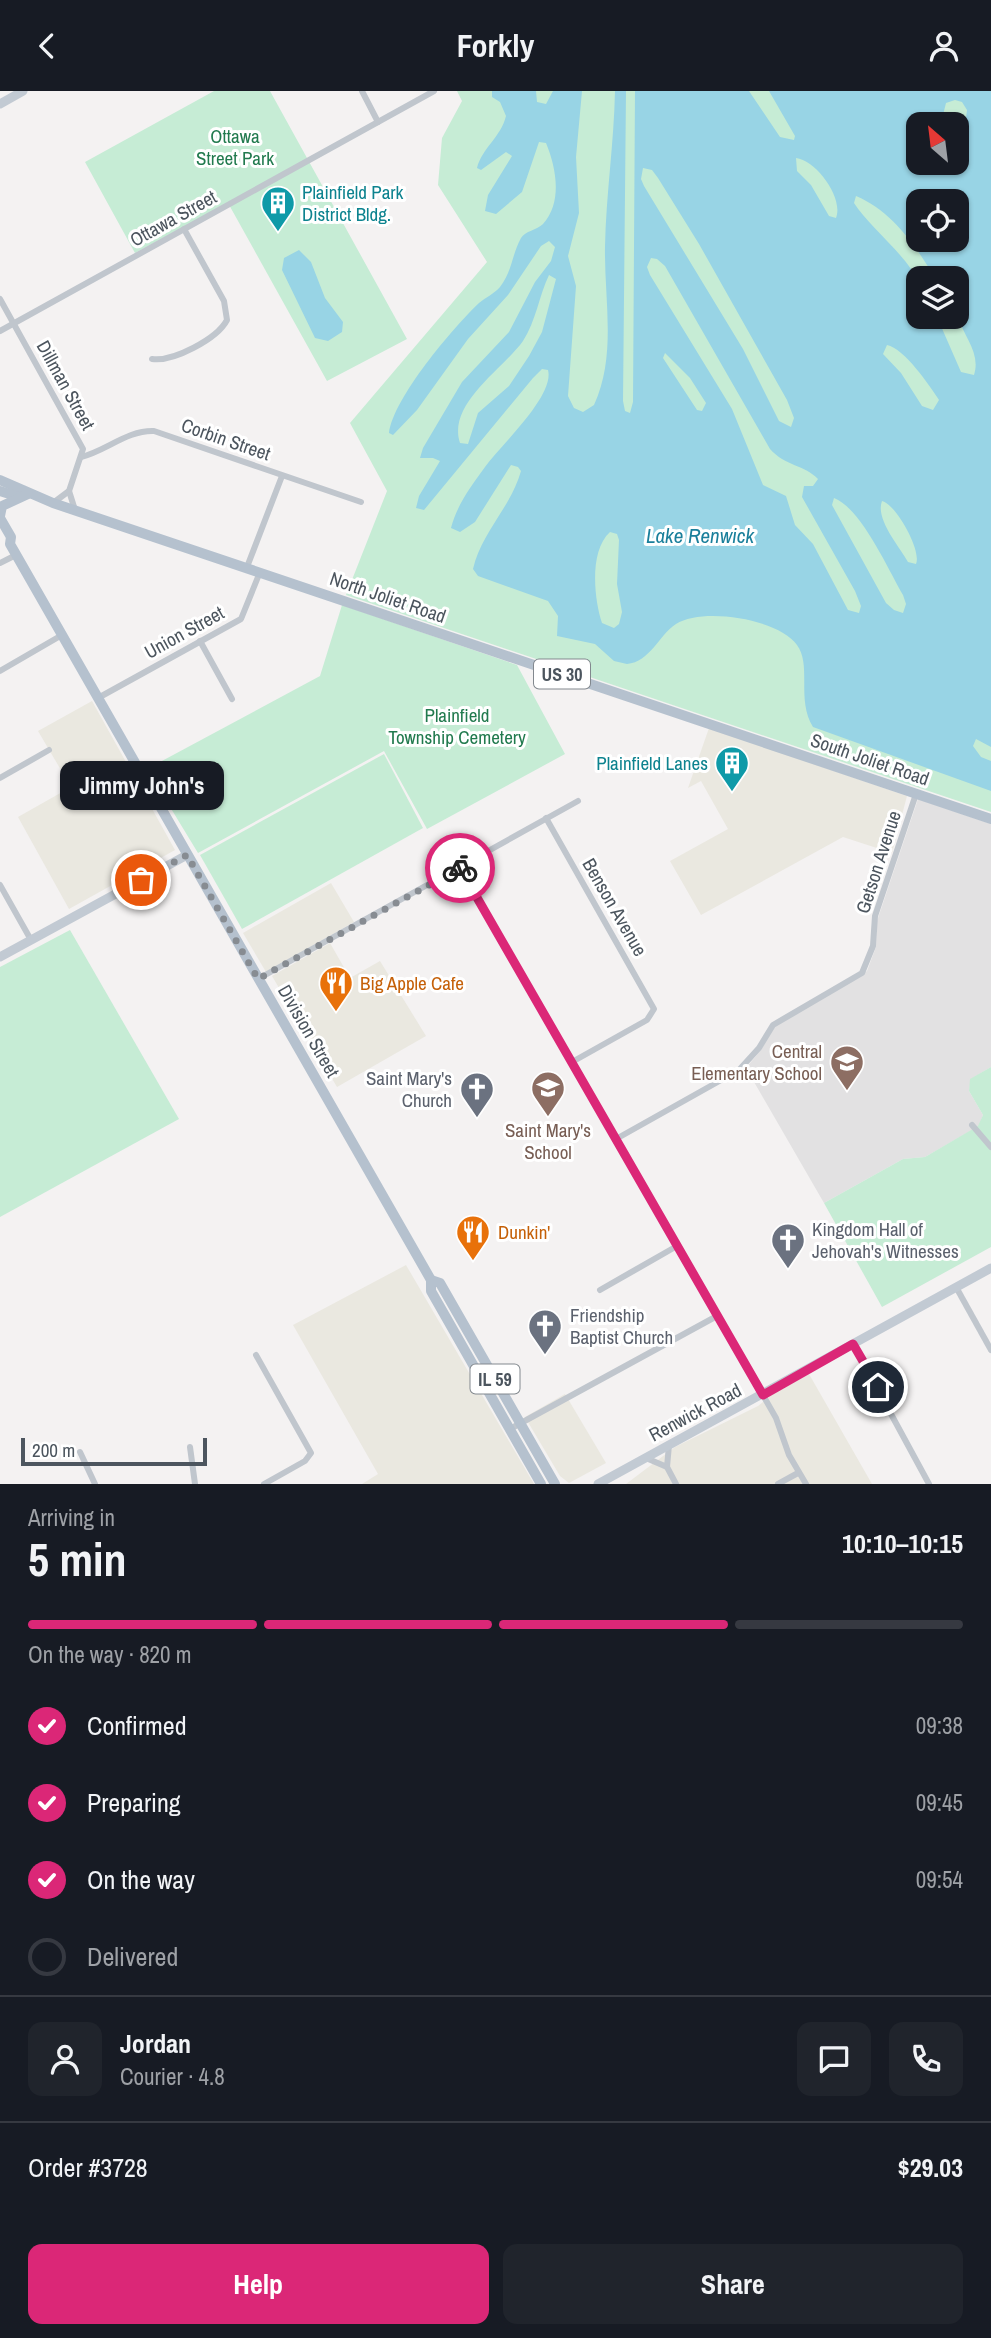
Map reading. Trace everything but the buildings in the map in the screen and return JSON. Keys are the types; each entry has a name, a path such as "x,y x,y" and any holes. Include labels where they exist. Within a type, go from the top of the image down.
{"main road":[{"name":"North Joliet Road","path":"0,481 24,489 24,496"},
{"name":"North Joliet Road","path":"0,491 53,503 261,571 737,733"},
{"path":"0,517 2,506 24,496"},
{"name":"Division Street","path":"0,517 11,537 10,544"},
{"name":"Division Street","path":"0,537 10,544 431,1280 430,1291 541,1484"},
{"name":"South Joliet Road","path":"737,733 991,819"},
{"name":"Division Street","path":"431,1280 440,1283 555,1484"}],"street":[{"path":"0,104 23,91"},
{"path":"362,91 378,122"},
{"name":"Ottawa Street","path":"0,331 434,91"},
{"path":"152,359 166,361 216,334 227,320 225,301 184,229"},
{"name":"Dillman Street","path":"0,299 81,445 81,457 69,491"},
{"name":"Corbin Street","path":"81,457 98,453 132,434 154,431 361,502"},
{"path":"247,567 282,475"},
{"path":"53,503 69,491 75,510"},
{"path":"0,563 16,555"},
{"name":"Union Street","path":"98,698 241,619 261,571"},
{"path":"0,671 62,635"},
{"path":"200,641 232,699"},
{"path":"0,778 48,750"},
{"name":"Getson Avenue","path":"616,1139 739,1070 759,1048 772,1025 862,973 873,946 875,916 916,793"},
{"path":"258,979 578,801"},
{"name":"Benson Avenue","path":"546,818 653,1003 653,1013 647,1020 572,1062"},
{"path":"0,957 187,855"},
{"path":"460,867 776,1418 798,1473 806,1484"},
{"path":"0,885 31,940"},
{"path":"972,1125 991,1147"},
{"path":"600,1290 677,1246"},
{"name":"Renwick Road","path":"598,1484 991,1268"},
{"path":"956,1287 990,1347"},
{"path":"510,1429 717,1316"},
{"path":"853,1344 929,1484"},
{"path":"256,1355 311,1453 305,1461 264,1484"},
{"path":"669,1445 667,1467 676,1484"},
{"path":"190,1447 195,1484"},
{"path":"80,1452 95,1484"},
{"path":"646,1458 667,1467"},
{"path":"778,1484 798,1473"}],"shaded area":[{"path":"92,701 175,850 69,909 18,817 71,787 38,731"},
{"path":"709,728 907,796 892,853 843,837 701,915 670,861 728,829 701,781 688,788"},
{"path":"918,799 991,824 991,1067 971,1079 969,1091 983,1115 979,1126 925,1157 903,1159 824,1203 746,1068 761,1050 775,1026 867,971 876,947 877,921"},
{"path":"331,883 354,922 266,972 243,933"},
{"path":"330,943 350,978 380,961 426,1036 337,1087 272,976"},
{"path":"406,1265 534,1484 362,1484 378,1474 293,1325"},
{"path":"809,1374 872,1484 626,1484 675,1447 758,1406 773,1394"},
{"path":"565,1394 606,1463 569,1483 560,1476 525,1417"}],"green space":[{"name":"Ottawa Street Park","path":"214,91 270,91 407,339 327,381 228,203 135,253 85,162"},
{"name":"Lake Renwick","path":"457,91 991,91 991,812 346,595 387,491 350,423 487,262 438,185 442,138 462,101"},
{"name":"Plainfield Township Cemetery","path":"342,605 517,665 565,754 427,829 384,751 198,853 147,769 320,676"},
{"path":"384,754 423,828 242,929 200,855"},
{"path":"70,930 179,1119 0,1217 0,967"},
{"path":"991,1067 991,1247 882,1307 824,1203 903,1159 925,1157 978,1126 983,1115 969,1091 970,1079"}],"water":[{"name":"Lake Renwick","path":"492,91 536,91 537,102 546,104 553,91 582,91 576,157 579,213 568,256 576,286 568,396 574,408 583,412 594,405 605,367 608,327 606,227 615,91 626,91 623,401 625,411 630,413 633,402 635,91 749,91 780,137 794,140 795,136 769,91 991,91 991,747 976,739 973,746 981,757 991,761 991,791 813,727 805,705 801,653 788,636 774,628 758,622 721,616 688,619 670,629 642,658 627,664 614,661 595,644 557,636 558,616 548,601 478,576 473,569 477,556 516,484 521,471 518,467 511,465 475,522 460,532 451,528 465,496 480,474 535,407 548,381 548,370 542,369 533,378 424,510 416,508 419,496 440,461 420,458 423,448 462,382 509,332 535,282 551,261 555,247 549,241 541,246 508,295 468,339 417,410 393,435 389,433 401,401 426,364 479,303 500,287 521,238 543,224 553,205 556,184 553,163 546,143 539,142 522,192 496,214 485,211 488,195 512,156 506,152 481,170 477,168 504,123 506,116 500,102 492,97","holes":["796,158 804,160 820,173 836,200 836,218 829,216 811,185 797,171","643,168 652,170 658,178 699,244 787,400 794,418 791,427 779,421 743,349 641,179","651,258 657,259 665,266 770,449 782,459 818,479 813,486 804,486 802,497 855,591 861,606 859,613 848,610 813,544 795,525 786,496 763,485 732,409 647,267","549,275 556,279 542,332 509,386 478,413 468,444 460,443 458,429 469,401 523,341","887,345 909,360 939,400 933,410 922,406 901,373 883,354","665,353 690,378 706,403 702,411 697,410 663,358","834,498 844,504 864,527 906,604 903,613 886,603 832,505","882,501 894,510 912,539 916,564 908,562 882,516","610,532 617,534 617,584 622,612 619,624 614,628 602,623 599,613 595,589 599,551"]},
{"path":"299,250 311,262 325,298 343,322 342,332 328,341 315,338 282,270 284,258"}],"way so far":[{"path":"141,880 187,855 258,979 460,868"}],"place":[{"name":"Plainfield Park District Bldg.","path":"278,233"},
{"name":"Plainfield Lanes","path":"732,793"},
{"name":"Jimmy John's","path":"141,880"},
{"name":"Big Apple Cafe","path":"336,1013"},
{"name":"Central Elementary School","path":"847,1092"},
{"name":"Saint Mary's School","path":"548,1118"},
{"name":"Saint Mary's Church","path":"477,1119"},
{"name":"Dunkin'","path":"473,1262"},
{"name":"Kingdom Hall of Jehovah's Witnesses","path":"788,1270"},
{"name":"Friendship Baptist Church","path":"545,1356"}],"route":[{"path":"460,868 763,1395 853,1344 878,1387"}]}
